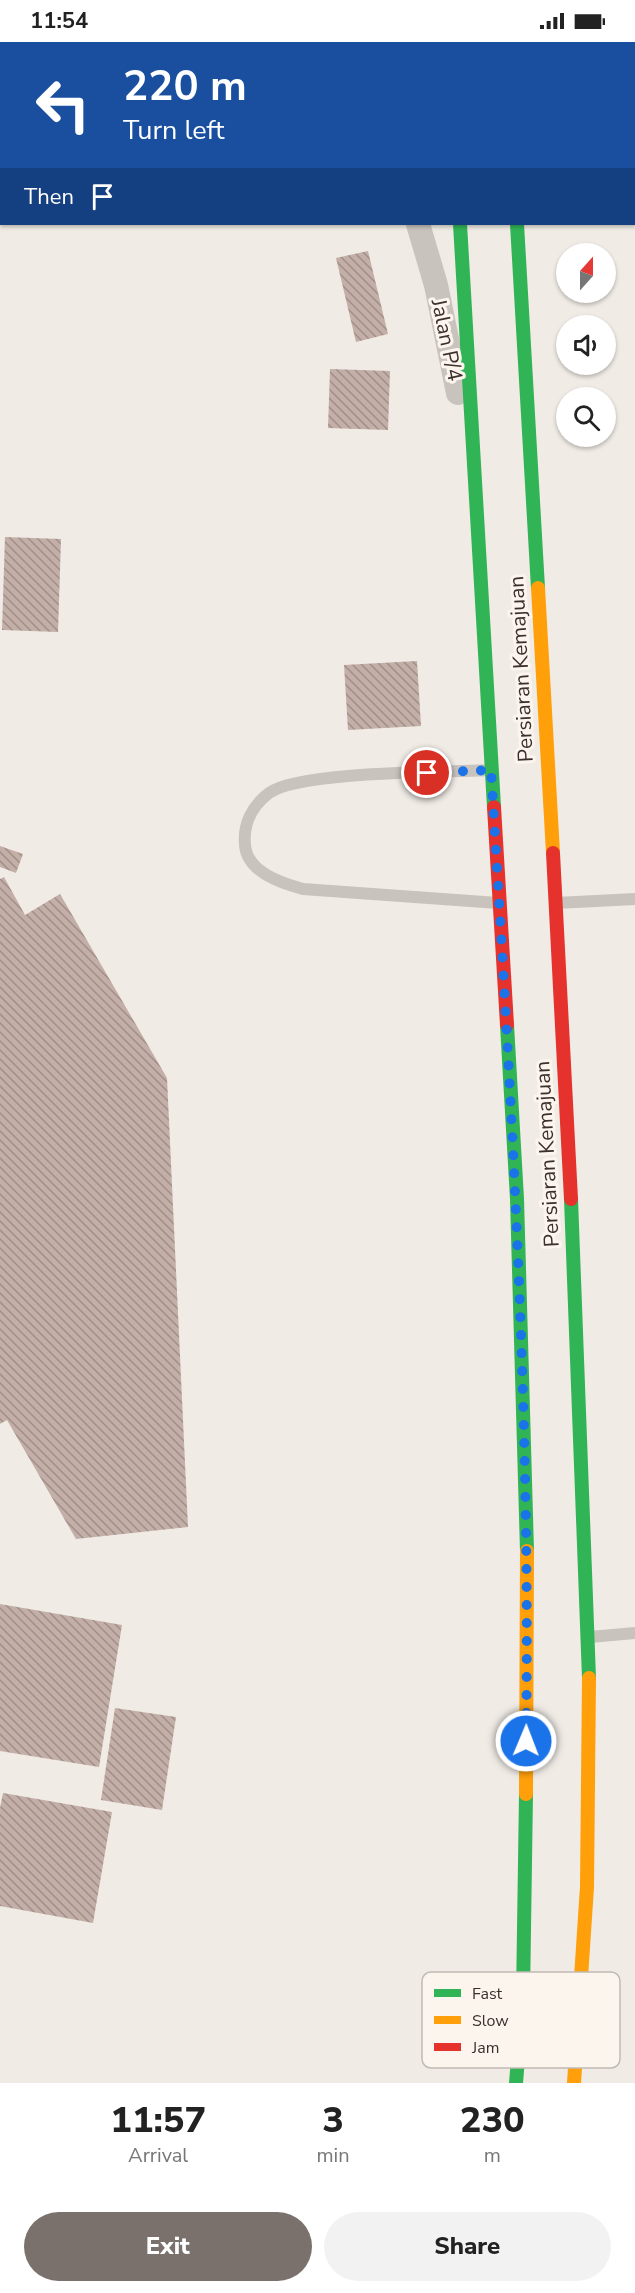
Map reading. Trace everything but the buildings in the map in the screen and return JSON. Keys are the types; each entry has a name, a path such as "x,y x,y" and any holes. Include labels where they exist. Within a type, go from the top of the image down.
{"main road":[{"name":"Persiaran Kemajuan","path":"459,225 517,1199 528,1601 523,1972"},
{"name":"Persiaran Kemajuan","path":"517,225 555,903 590,1637 587,1910 582,1972"},
{"name":"Persiaran Kemajuan","path":"516,2083 517,2068"},
{"name":"Persiaran Kemajuan","path":"574,2083 575,2068"}],"street":[{"name":"Jalan P/4","path":"418,225 435,285 472,457"}],"lane":[{"path":"491,770 321,778 292,783 270,792 254,807 244,827 245,848 258,868 277,882 303,889 499,903"},
{"path":"555,903 635,899"},
{"path":"590,1637 635,1632"}],"traffic: fast":[{"path":"460,225 494,807"},
{"path":"517,225 538,588"},
{"path":"507,1025 517,1199 527,1551"},
{"path":"571,1199 589,1678"},
{"path":"523,1972 526,1794"},
{"path":"516,2083 517,2068"}],"traffic: slow":[{"path":"538,588 553,853"},
{"path":"526,1794 527,1551"},
{"path":"581,1972 587,1887 589,1678"},
{"path":"574,2083 575,2068"}],"traffic: jam":[{"path":"494,807 507,1025"},
{"path":"553,853 571,1199"}],"route":[{"path":"427,773 491,770 517,1199 528,1601 526,1741"}]}
